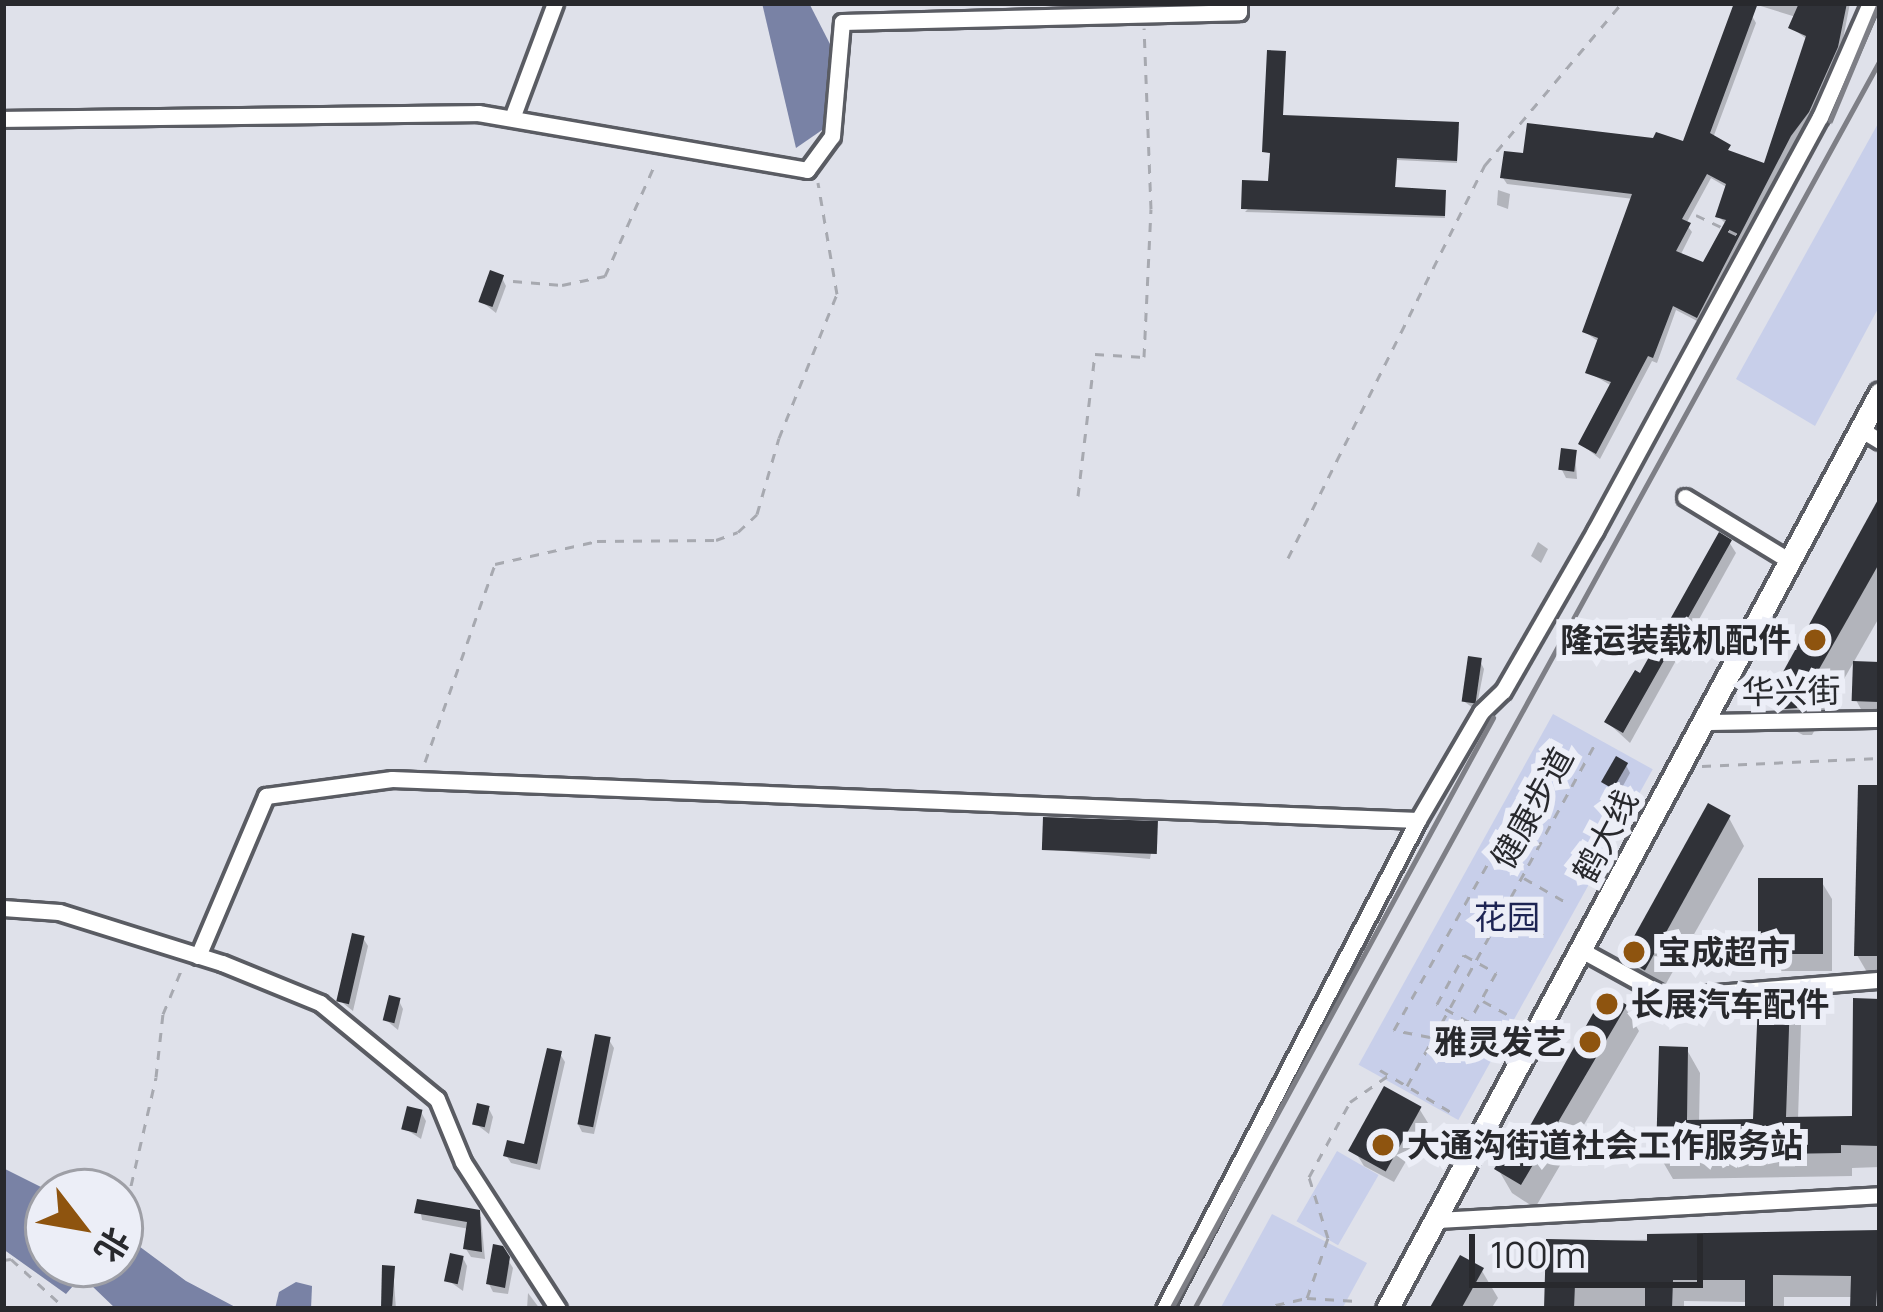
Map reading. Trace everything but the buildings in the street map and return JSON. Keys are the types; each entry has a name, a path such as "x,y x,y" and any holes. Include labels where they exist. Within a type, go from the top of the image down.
{"highway":[{"name":"鹤大线","path":"1387,1309 1790,561 1870,435 1880,393"}],"street":[{"path":"512,118 555,3"},
{"path":"3,119 265,112 478,113 807,170 832,136 842,22 1239,13 1239,3"},
{"path":"1163,1309 1418,820 1480,712 1503,691 1753,241 1820,117 1870,3"},
{"path":"1685,497 1790,561"},
{"name":"华兴街","path":"1704,722 1880,719"},
{"path":"193,954 266,796 418,780 1418,820"},
{"path":"3,908 59,912 193,954 320,1003 437,1100 464,1162 558,1309"},
{"path":"1581,950 1666,997 1880,980"},
{"path":"1436,1220 1880,1195"}],"path":[{"path":"1288,558 1485,165 1622,3"},
{"path":"1078,496 1095,354 1144,357 1151,209 1144,15"},
{"path":"513,280 562,285 605,276 664,144"},
{"path":"418,780 495,564 597,541 716,540 738,532 757,514 779,439 837,294 826,211 812,164"},
{"path":"1696,215 1753,241"},
{"name":"健康步道","path":"1407,1086 1595,744"},
{"path":"1680,766 1880,758"},
{"path":"1433,1038 1394,1030 1513,819 1544,836"},
{"path":"1522,877 1569,904"},
{"path":"1502,912 1550,939"},
{"path":"135,1168 156,1077 163,1014 193,954"},
{"path":"1464,955 1475,962 1496,973 1469,1022 1436,1004 1464,955"},
{"path":"1481,1000 1508,1015"},
{"path":"1380,1070 1454,1114"},
{"path":"1307,1298 1328,1238 1309,1177 1350,1102 1384,1084 1389,1075"},
{"path":"3,1260 11,1259 67,1309"},
{"path":"1258,1309 1307,1298 1357,1301"}],"green space":[{"path":"1880,120 1880,305 1815,426 1736,379"},
{"name":"花园","path":"1553,714 1653,769 1458,1120 1359,1065"},
{"path":"1337,1151 1379,1175 1338,1245 1296,1221"},
{"path":"1272,1214 1367,1263 1342,1309 1220,1309"}],"shaded area":[{"path":"762,3 809,3 831,46 825,128 796,148"},
{"path":"3,1168 24,1178 24,1264 3,1249"},
{"path":"144,1250 186,1281 239,1309 116,1309 94,1288 144,1288"},
{"path":"296,1282 312,1286 311,1309 275,1309 279,1292"}],"railway":[{"path":"1830,121 1879,3"},
{"path":"1194,1309 1880,60"},
{"path":"1171,1309 1493,718"}],"place":[{"name":"隆运装载机配件","path":"1815,640"},
{"name":"宝成超市","path":"1634,952"},
{"name":"长展汽车配件","path":"1607,1004"},
{"name":"雅灵发艺","path":"1590,1042"},
{"name":"大通沟街道社会工作服务站","path":"1383,1145"}]}
